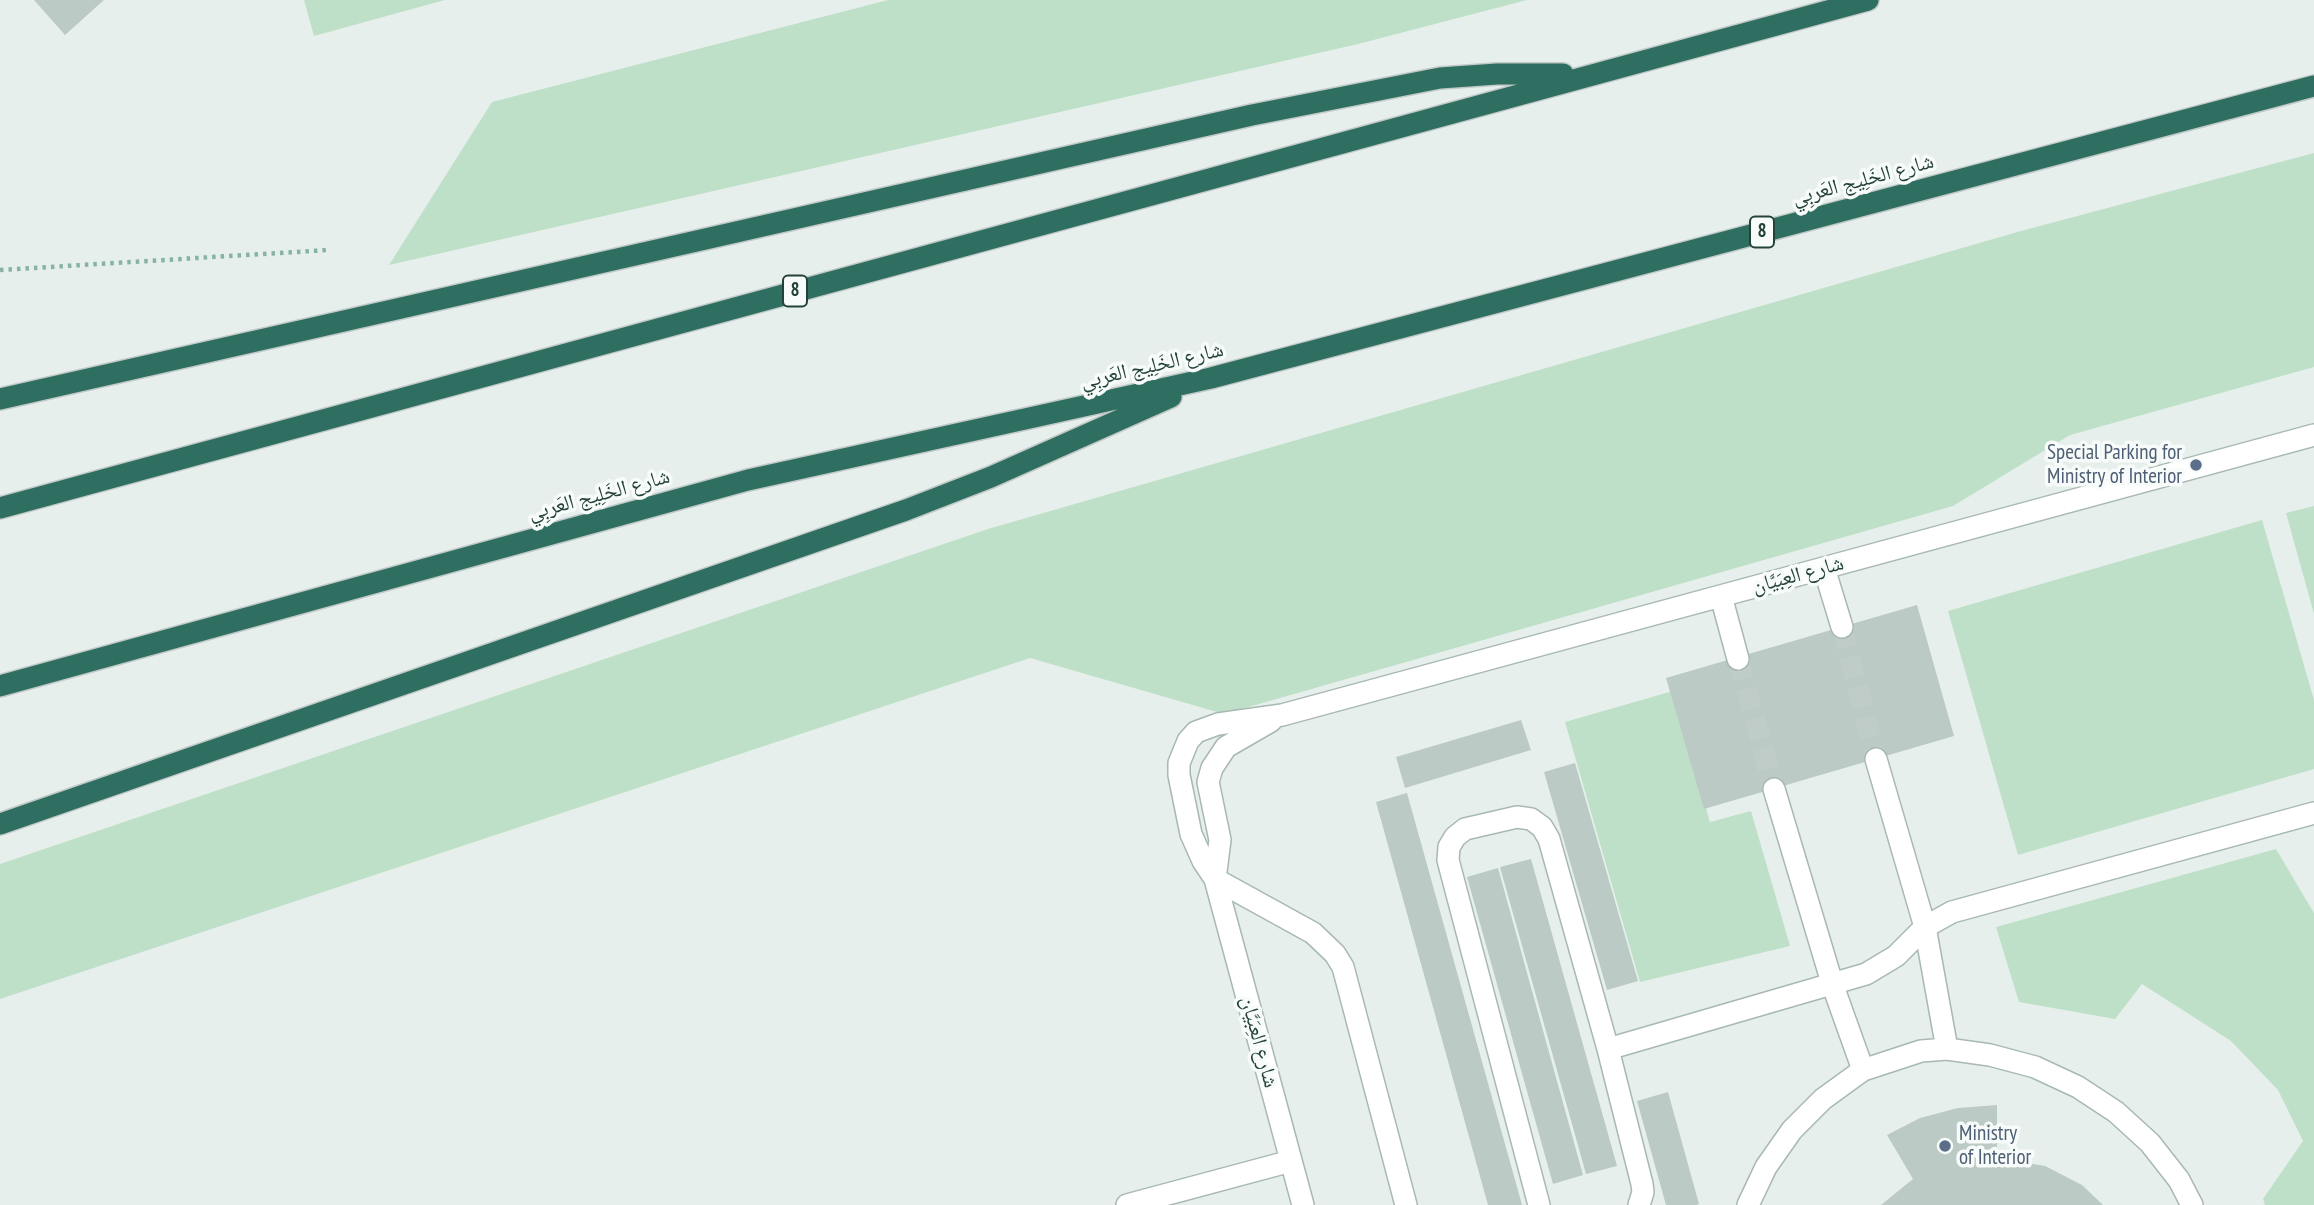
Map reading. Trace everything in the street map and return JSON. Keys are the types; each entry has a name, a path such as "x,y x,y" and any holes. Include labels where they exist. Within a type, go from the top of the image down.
{"highway":[{"name":"8","path":"0,508 1868,0"},
{"path":"0,400 1266,112 1440,78 1497,74 1589,75"},
{"name":"شارع الخَلِيج العَربِي","path":"0,686 748,480 1211,378 2313,86"},
{"path":"0,824 906,510 991,477 1211,378"}],"street":[{"name":"شارع العِبَيَّان","path":"1303,1205 1215,879 1203,861 1191,834 1179,775 1182,751 1196,732 1207,727 1282,715 2314,435"},
{"path":"1825,568 1842,627"},
{"path":"1721,596 1738,659"},
{"name":"شارع العِبَيَّان","path":"1215,879 1220,840 1209,797 1208,782 1212,768 1226,747 1282,715"},
{"path":"1877,759 1925,927 1948,1049"},
{"path":"1774,789 1833,986 1863,1070"},
{"path":"1608,1049 1858,978 1882,966 1925,927 1952,912 2314,813"},
{"path":"1539,1205 1448,860 1449,847 1455,837 1465,829 1517,817 1531,819 1542,827 1549,839 1608,1049 1642,1185 1639,1205"},
{"path":"1215,879 1313,933 1335,954 1343,967 1406,1205"},
{"path":"1748,1205 1766,1167 1792,1130 1823,1099 1863,1070 1920,1051 1948,1049 1990,1055 2035,1067 2078,1087 2116,1112 2150,1143 2179,1180 2192,1205"},
{"path":"1126,1205 1291,1161"}],"path":[{"path":"0,270 327,250"}],"green space":[{"path":"304,0 445,0 314,36"},
{"path":"888,0 1527,0 1358,44 389,265 492,102"},
{"path":"2314,153 2314,367 2070,435 1953,506 1224,714 1030,658 0,999 0,864 988,529 2021,231"},
{"path":"2314,506 2314,614 2286,513"},
{"path":"2262,520 2314,700 2314,769 2018,855 1948,611"},
{"path":"1673,691 1710,822 1751,811 1790,946 1640,982 1565,722"},
{"path":"2276,849 2314,913 2314,1205 2265,1205 2263,1199 2303,1141 2278,1090 2231,1041 2142,984 2115,1019 2019,1002 1996,927"}],"building":[{"path":"34,0 104,0 65,35"},
{"path":"1917,605 1954,736 1704,809 1666,678"},
{"path":"1521,720 1531,750 1405,788 1396,757"},
{"path":"1575,763 1638,981 1607,990 1544,772"},
{"path":"1407,793 1522,1205 1488,1205 1376,802"},
{"path":"1531,859 1617,1166 1586,1174 1500,867"},
{"path":"1498,868 1583,1175 1553,1184 1467,877"},
{"path":"1668,1092 1699,1204 1696,1205 1666,1205 1637,1101"},
{"name":"Ministry of Interior","path":"1997,1105 1997,1158 2045,1166 2082,1185 2103,1205 1881,1205 1913,1179 1887,1135 1920,1118 1958,1108"}],"tunnel":[{"path":"1842,627 1876,759"},
{"path":"1738,659 1774,789"}],"place":[{"name":"Special Parking for Ministry of Interior","path":"2196,465"},
{"name":"Ministry of Interior","path":"1945,1146"}]}
